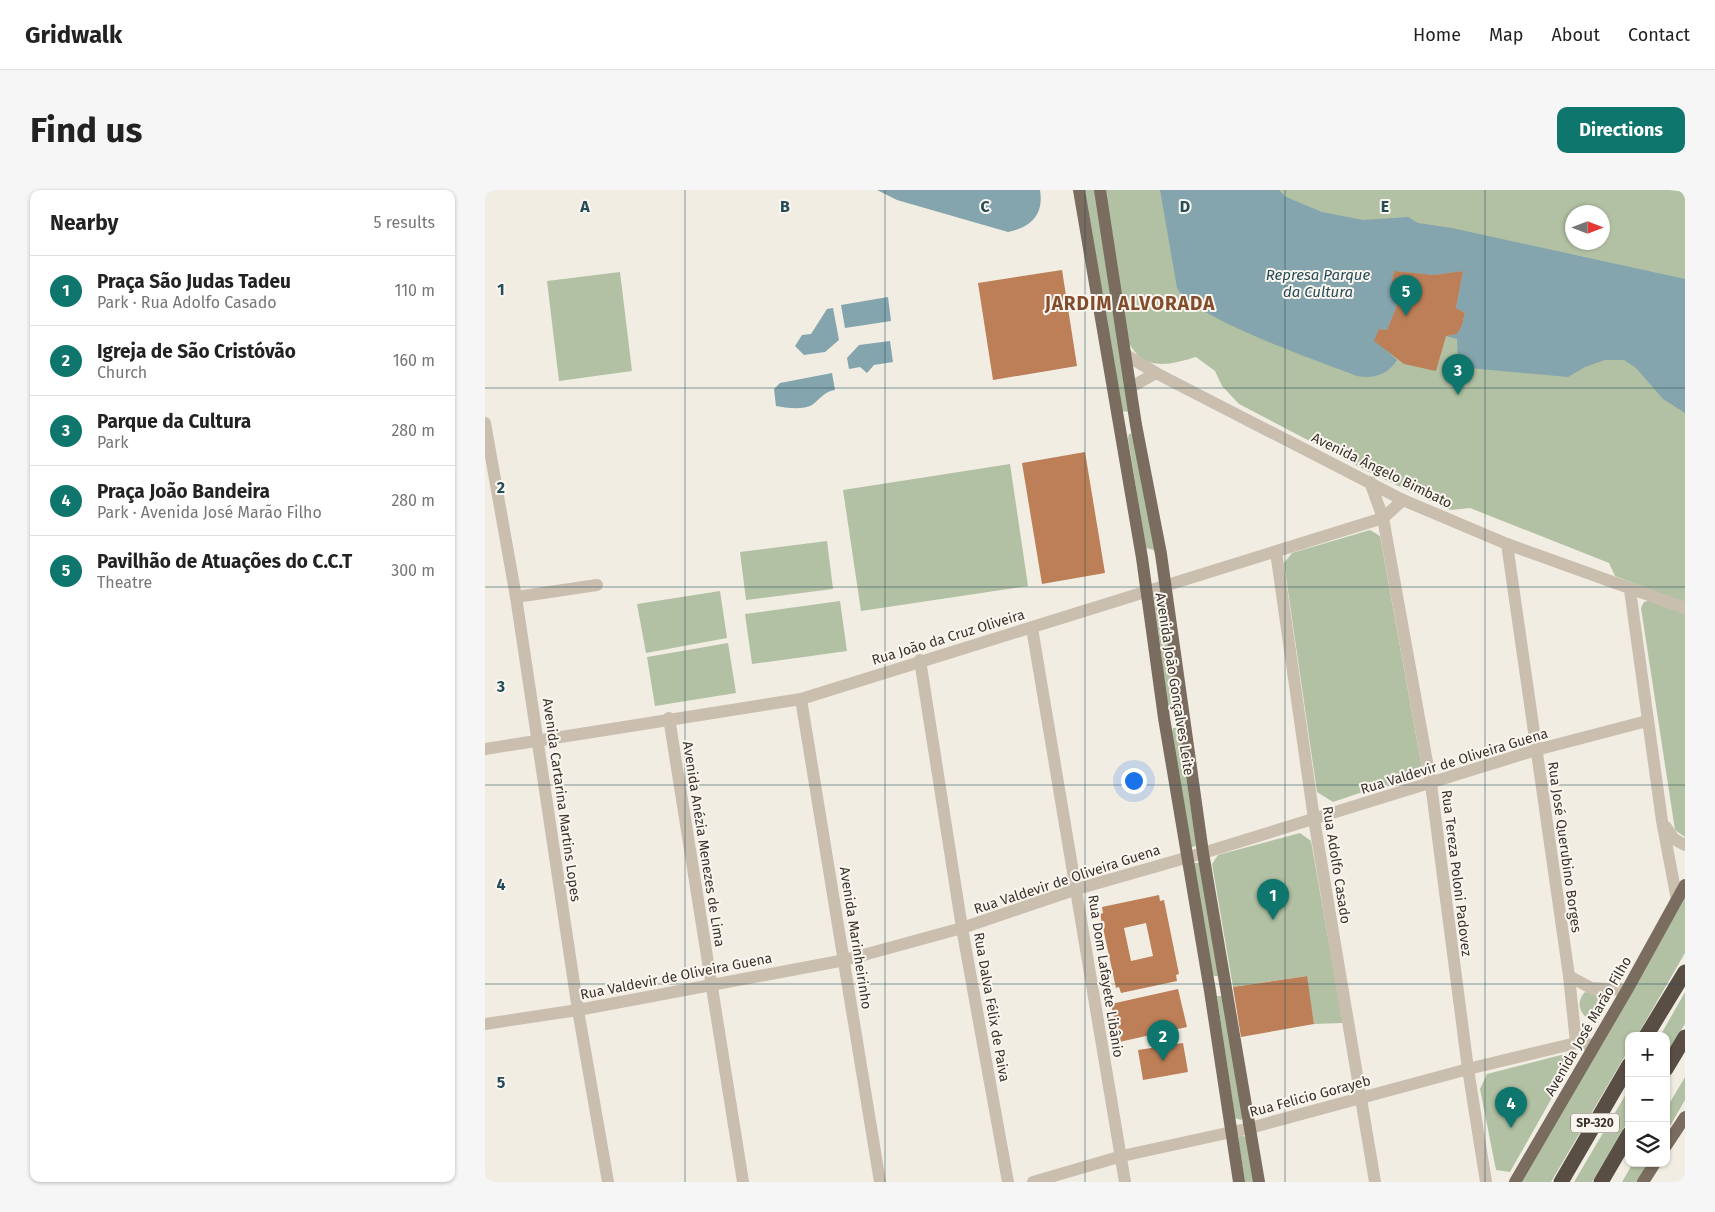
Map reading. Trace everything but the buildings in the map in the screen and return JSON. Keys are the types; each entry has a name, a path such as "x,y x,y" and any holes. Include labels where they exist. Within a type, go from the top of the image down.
{"highway":[{"path":"1648,1032 1685,972"},
{"path":"1670,1062 1685,1037"},
{"name":"SP-320","path":"1561,1182 1625,1072"},
{"name":"SP-320","path":"1601,1182 1625,1141"}],"main road":[{"name":"Avenida João Gonçalves Leite","path":"1079,190 1141,558 1164,718 1210,991 1239,1182"},
{"name":"Avenida João Gonçalves Leite","path":"1100,190 1131,387 1161,554 1203,853 1259,1182"},
{"path":"1141,558 1161,554"},
{"path":"1164,718 1183,716"},
{"name":"Avenida José Marão Filho","path":"1515,1182 1627,990 1685,885"},
{"path":"1210,991 1227,988"},
{"path":"1670,1140 1685,1117"},
{"path":"1643,1182 1652,1167"}],"street":[{"name":"Avenida Ângelo Bimbato","path":"1126,355 1156,373 1403,500 1507,544 1630,590 1685,608"},
{"path":"1131,387 1156,373"},
{"name":"Avenida Cartarina Martins Lopes","path":"485,423 487,450 516,597 539,740 578,1010 608,1182"},
{"name":"Rua Tereza Poloni Padovez","path":"1370,482 1383,518 1431,784 1467,1068 1485,1182"},
{"name":"Rua João da Cruz Oliveira","path":"485,749 801,698 921,660 1146,594 1383,518 1403,500"},
{"name":"Rua José Querubino Borges","path":"1507,544 1569,976 1576,1042"},
{"name":"Rua Adolfo Casado","path":"1276,552 1314,819 1375,1182"},
{"path":"516,597 597,585"},
{"path":"1630,590 1662,821 1677,900"},
{"name":"Rua Dom Lafayete Libânio","path":"1033,628 1125,1182"},
{"name":"Rua Dalva Félix de Paiva","path":"921,660 962,928 1008,1182"},
{"name":"Avenida Marinheirinho","path":"801,698 880,1182"},
{"name":"Avenida Anézia Menezes de Lima","path":"669,718 743,1182"},
{"name":"Rua Valdevir de Oliveira Guena","path":"485,1024 578,1010 845,960 962,928 1077,889 1431,784 1536,750 1647,721"},
{"path":"1662,821 1674,839 1685,845"},
{"path":"1569,976 1591,988 1627,990"},
{"name":"Rua Felicio Gorayeb","path":"1033,1182 1122,1156 1250,1128 1467,1068 1576,1042 1595,1045"}],"green space":[{"path":"1085,190 1095,190 1130,412 1121,411"},
{"path":"1105,190 1669,190 1685,192 1685,603 1615,576 1609,563 1470,508 1451,510 1445,508 1367,471 1239,404 1222,386 1215,371 1196,357 1175,363 1155,363 1139,356 1126,337"},
{"path":"620,272 632,371 559,381 547,281"},
{"path":"1134,433 1154,550 1146,548 1128,438 1129,434"},
{"path":"1010,464 1028,586 861,611 843,490"},
{"path":"1370,530 1380,536 1422,768 1416,774 1333,802 1317,792 1284,563 1292,553"},
{"path":"827,541 833,589 746,600 740,552"},
{"path":"720,591 727,638 646,653 637,604"},
{"path":"1162,593 1177,708 1175,710 1168,708 1154,598 1155,594"},
{"path":"1652,600 1685,612 1685,837 1675,830 1641,608 1644,602"},
{"path":"840,601 847,651 752,664 745,614"},
{"path":"728,643 736,693 655,706 647,657"},
{"path":"1173,728 1180,730 1196,846 1192,847 1172,732"},
{"path":"1300,833 1311,841 1343,1023 1314,1024 1306,976 1233,987 1212,864 1218,855"},
{"path":"1194,863 1199,863 1219,976 1212,975"},
{"path":"1685,895 1685,953 1639,1032 1625,1032 1625,1056 1551,1182 1521,1182"},
{"path":"1585,992 1606,997 1608,1001 1598,1017 1587,1018 1580,1009 1581,998"},
{"path":"1685,992 1685,1024 1670,1048 1670,1032 1662,1032"},
{"path":"1217,996 1222,996 1243,1117 1241,1120 1235,1118"},
{"path":"1573,1052 1574,1059 1510,1172 1496,1170 1480,1089 1487,1074"},
{"path":"1685,1077 1685,1100 1670,1126 1670,1102"},
{"path":"1625,1096 1625,1126 1592,1182 1574,1182"},
{"path":"1240,1135 1246,1137 1254,1182 1245,1182 1238,1138"},
{"path":"1631,1167 1646,1167 1637,1182 1622,1182"}],"water":[{"path":"877,190 1040,190 1041,199 1038,213 1029,223 1008,232 897,200"},
{"name":"Represa Parque da Cultura","path":"1160,190 1279,190 1286,197 1322,212 1363,220 1408,217 1418,223 1452,228 1685,279 1685,413 1663,399 1636,368 1624,360 1605,360 1585,367 1568,377 1458,367 1457,339 1446,336 1457,334 1462,325 1465,313 1456,308 1463,271 1434,275 1394,271 1391,286 1401,296 1387,330 1379,329 1380,345 1397,360 1380,375 1369,377 1357,376 1259,338 1206,312 1188,300 1177,288"},
{"path":"888,297 891,321 845,328 841,305"},
{"path":"833,308 839,340 825,352 804,355 795,346 802,335 811,334 827,309"},
{"path":"890,341 893,362 874,365 867,373 860,367 849,369 847,358 859,345"},
{"path":"832,373 835,390 825,394 812,405 799,408 776,406 774,389 780,383"}],"place":[{"name":"Pavilhão de Atuações do C.C.T","path":"1406,316"},
{"name":"Parque da Cultura","path":"1458,395"},
{"name":"Praça São Judas Tadeu","path":"1273,920"},
{"name":"Igreja de São Cristóvão","path":"1163,1061"},
{"name":"Praça João Bandeira","path":"1511,1128"}],"district":[{"name":"JARDIM ALVORADA","path":"1130,303"}]}
